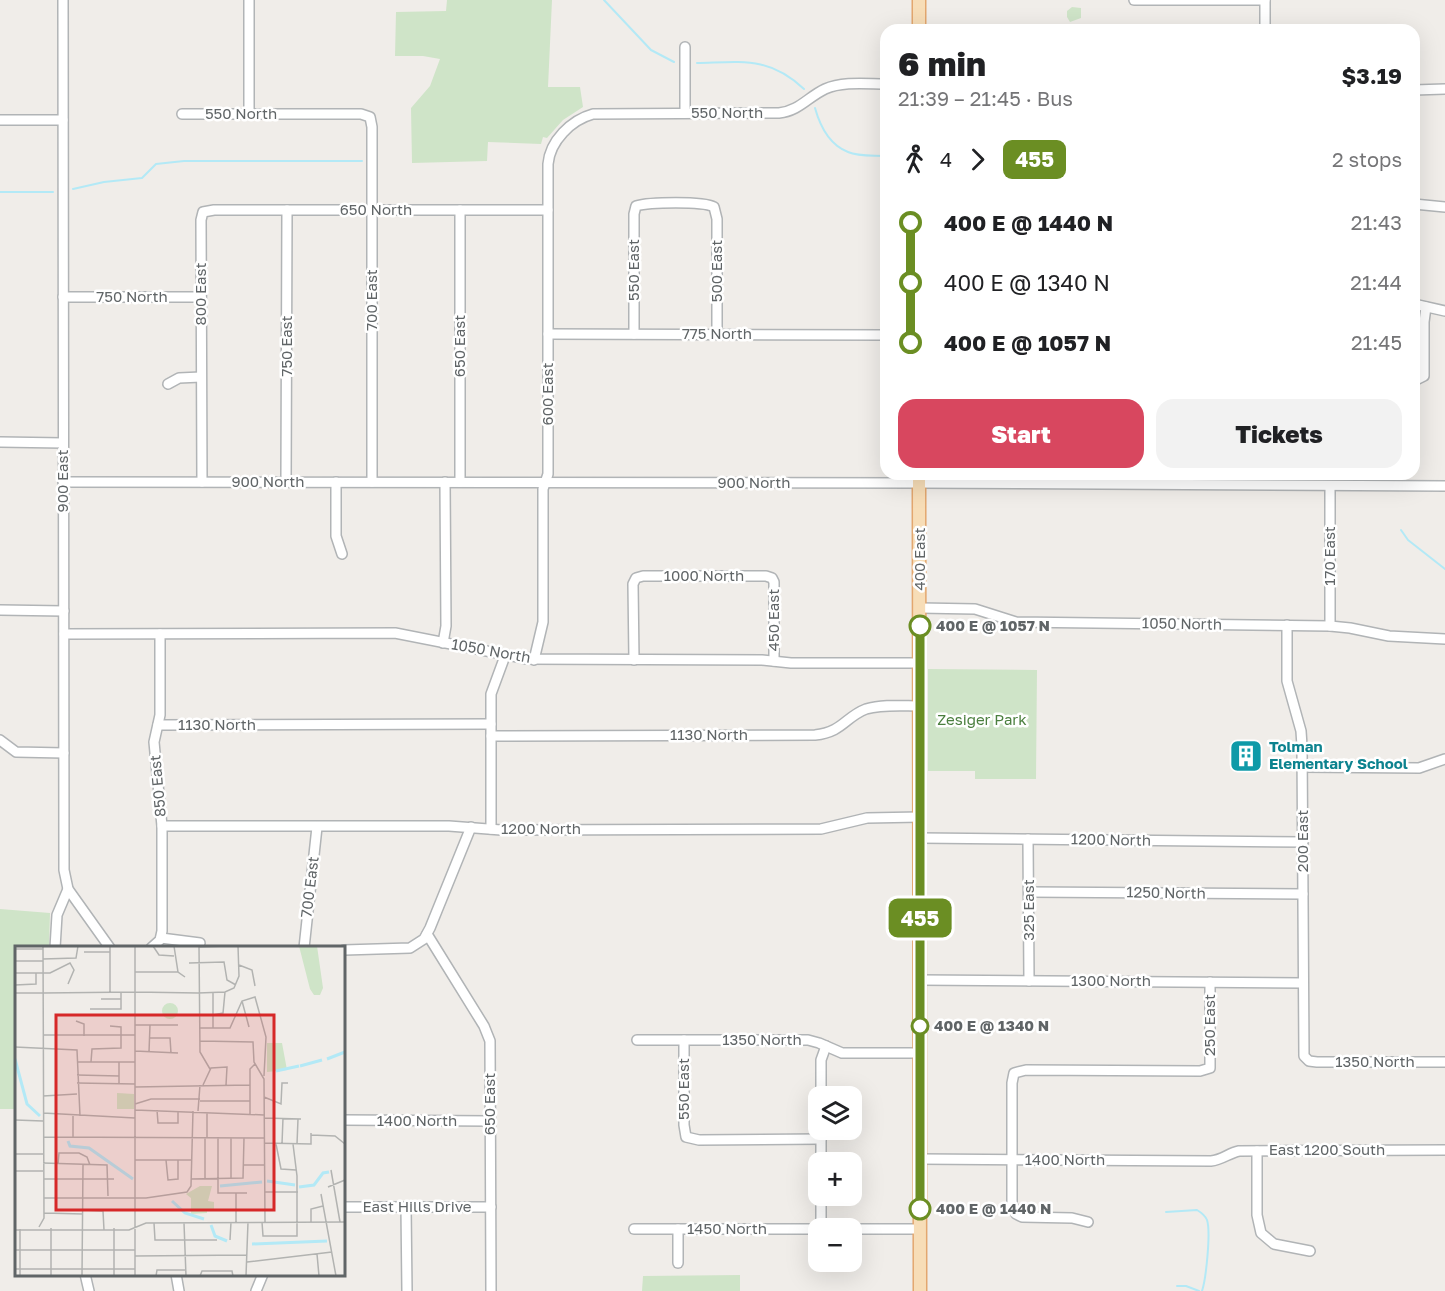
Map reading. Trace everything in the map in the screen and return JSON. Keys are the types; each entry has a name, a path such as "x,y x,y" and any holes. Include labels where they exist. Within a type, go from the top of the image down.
{"main road":[{"path":"919,0 919,24"},
{"name":"400 East","path":"920,480 920,1291"}],"street":[{"name":"900 East","path":"63,0 64,870 68,889 109,946"},
{"path":"249,0 249,114"},
{"path":"1134,0 1265,0 1265,24"},
{"path":"685,47 685,113"},
{"name":"550 North","path":"565,131 578,120 599,113 784,113 799,108 831,87 880,84"},
{"path":"1420,90 1445,89"},
{"name":"550 North","path":"182,114 361,114 370,117"},
{"name":"700 East","path":"370,117 372,127 372,482"},
{"path":"0,120 63,120"},
{"name":"600 East","path":"534,660 543,622 543,489 548,474 549,156 565,131"},
{"name":"500 East","path":"636,206 702,204 714,207 717,219 717,334"},
{"path":"1420,205 1445,207"},
{"name":"550 East","path":"634,334 634,214 636,206"},
{"name":"650 North","path":"203,212 214,210 548,210"},
{"name":"750 East","path":"286,482 287,210"},
{"name":"650 East","path":"460,210 460,482"},
{"name":"800 East","path":"202,482 201,220 203,212"},
{"name":"750 North","path":"63,297 201,297"},
{"path":"1420,306 1445,311"},
{"path":"1420,378 1424,376 1426,307"},
{"name":"775 North","path":"548,334 880,335"},
{"path":"168,384 179,378 201,377"},
{"path":"0,442 63,443"},
{"name":"900 North","path":"63,482 545,482 880,478"},
{"name":"900 North","path":"1022,480 1445,486"},
{"path":"336,482 336,536 342,554"},
{"path":"443,643 446,626 446,482"},
{"name":"170 East","path":"1330,486 1330,626"},
{"name":"1000 North","path":"634,660 633,584 636,578 643,576 766,576 772,578"},
{"name":"450 East","path":"772,578 774,584 774,661"},
{"name":"1050 North","path":"920,608 975,609 1016,622 1330,626 1350,627 1389,636 1445,639"},
{"path":"0,610 64,611"},
{"name":"200 East","path":"1287,625 1287,681 1301,731 1303,1048 1306,1059"},
{"name":"1050 North","path":"64,634 395,633 534,660 920,663"},
{"name":"850 East","path":"160,634 160,706 154,742 162,826 161,938"},
{"path":"491,829 492,689 504,656"},
{"name":"1130 North","path":"491,736 815,735 838,729 853,716 868,709 884,706 920,706"},
{"name":"1130 North","path":"158,725 491,724"},
{"path":"0,740 16,752 64,753"},
{"path":"1302,767 1419,768 1445,759"},
{"name":"1200 North","path":"162,826 821,829 867,818 920,817"},
{"name":"700 East","path":"304,946 317,827"},
{"path":"345,950 404,950 415,946 427,934 471,827"},
{"name":"1200 North","path":"920,838 1302,842"},
{"name":"325 East","path":"1028,839 1029,981"},
{"path":"56,946 57,915 68,889"},
{"name":"1250 North","path":"1029,892 1303,894"},
{"name":"650 East","path":"427,934 487,1031 490,1047 491,1291"},
{"path":"154,946 161,938 200,942"},
{"name":"1300 North","path":"920,980 1303,982"},
{"name":"250 East","path":"1012,1160 1014,1073 1026,1070 1200,1071 1210,1068 1210,982"},
{"name":"1350 North","path":"637,1040 808,1040 842,1053 920,1053"},
{"name":"550 East","path":"684,1040 686,1137 699,1140 808,1135"},
{"path":"821,1086 821,1060 826,1046"},
{"name":"1350 North","path":"1306,1059 1317,1062 1445,1062"},
{"name":"1400 North","path":"345,1120 490,1121"},
{"name":"East 1200 South","path":"1211,1161 1222,1159 1235,1152 1445,1150"},
{"path":"1257,1151 1257,1215 1261,1233 1274,1244 1310,1251"},
{"name":"1400 North","path":"920,1160 1211,1161"},
{"path":"1012,1160 1012,1204 1016,1214 1025,1217 1072,1218 1088,1222"},
{"name":"East Hills Drive","path":"345,1207 491,1207"},
{"path":"406,1207 407,1291"},
{"name":"1450 North","path":"634,1229 808,1228"},
{"path":"862,1228 920,1228"},
{"path":"678,1229 678,1263"},
{"path":"85,1276 89,1291"},
{"path":"176,1276 179,1291"},
{"path":"256,1291 263,1276"}],"green space":[{"path":"447,0 552,0 548,87 580,87 583,107 563,120 547,138 543,137 541,144 488,142 487,161 412,163 411,108 430,86 440,59 423,56 395,56 396,12 446,11"},
{"path":"1072,7 1081,8 1081,18 1070,22 1067,11"},
{"name":"Zesiger Park","path":"928,669 1037,670 1036,779 975,779 975,771 928,771"},
{"path":"0,909 50,913 49,946 15,946 15,1109 0,1109"},
{"path":"740,1275 740,1291 642,1291 643,1276"}],"waterway":[{"path":"604,0 651,50 674,62"},
{"path":"697,63 741,62 767,66 791,78 804,89"},
{"path":"815,108 827,134 836,145 857,155 880,156"},
{"path":"73,189 104,182 142,178 156,164 184,161 362,161"},
{"path":"0,192 53,192"},
{"path":"1401,530 1408,540 1445,569"},
{"path":"1166,1212 1197,1210 1207,1220 1207,1256 1202,1291"},
{"path":"1177,1286 1186,1286 1199,1291"}],"bus line":[{"name":"455","path":"920,626 920,1209"}],"place":[{"name":"400 E @ 1057 N","path":"920,626"},
{"name":"Tolman Elementary School","path":"1246,756"},
{"name":"400 E @ 1340 N","path":"920,1026"},
{"name":"400 E @ 1440 N","path":"920,1209"}]}
